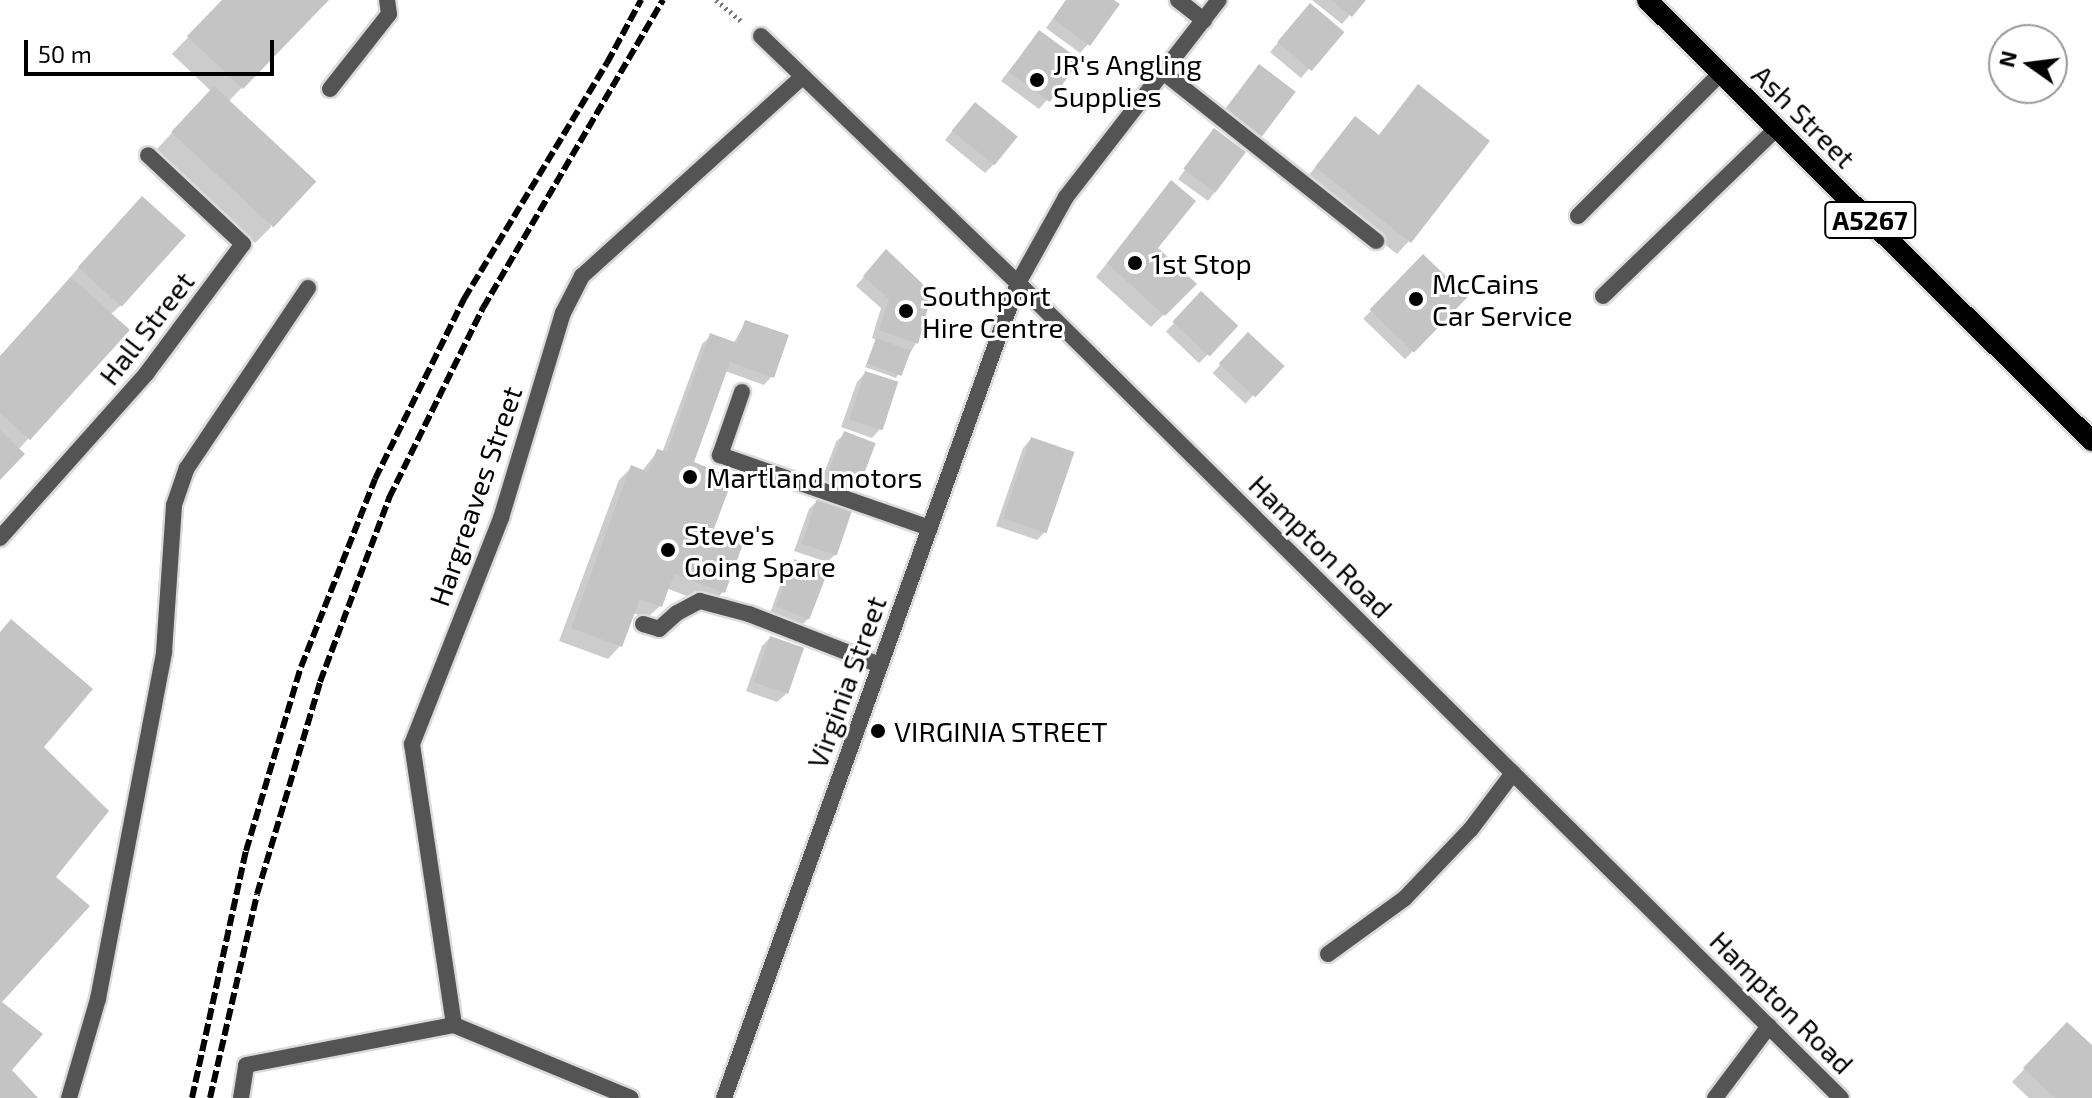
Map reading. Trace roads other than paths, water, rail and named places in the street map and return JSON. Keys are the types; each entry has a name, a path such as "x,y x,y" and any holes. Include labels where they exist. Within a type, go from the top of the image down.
{"main road":[{"name":"Ash Street","path":"1647,0 2092,441"}],"street":[{"path":"330,89 389,14 387,0"},
{"path":"1178,0 1204,20"},
{"name":"Virginia Street","path":"724,1098 1018,283 1066,197 1219,0"},
{"name":"Hampton Road","path":"761,36 1018,283 1841,1098"},
{"path":"1163,72 1376,241"},
{"path":"1578,216 1721,73"},
{"name":"Hargreaves Street","path":"454,1025 412,744 501,518 563,313 582,276 802,77"},
{"path":"1603,296 1777,128"},
{"name":"Hall Street","path":"0,538 146,374 243,244 148,155"},
{"path":"69,1098 98,999 164,652 174,505 187,468 308,288"},
{"path":"742,392 720,455 930,528"},
{"path":"643,624 659,629 677,613 700,601 749,614 880,665"},
{"path":"1328,954 1405,898 1471,829 1513,773"},
{"path":"241,1098 246,1065 454,1025 631,1098"},
{"path":"1715,1098 1769,1026"}],"railway":[{"path":"192,1098 246,851 301,667 375,479 464,299 607,63 641,0"},
{"path":"210,1098 257,894 320,682 389,498 483,308 663,0"}],"place":[{"name":"JR's Angling Supplies","path":"1037,80"},
{"name":"1st Stop","path":"1135,263"},
{"name":"McCains Car Service","path":"1416,299"},
{"name":"Southport Hire Centre","path":"906,311"},
{"name":"Martland motors","path":"690,477"},
{"name":"Steve's Going Spare","path":"668,550"},
{"name":"VIRGINIA STREET","path":"878,731"}]}
